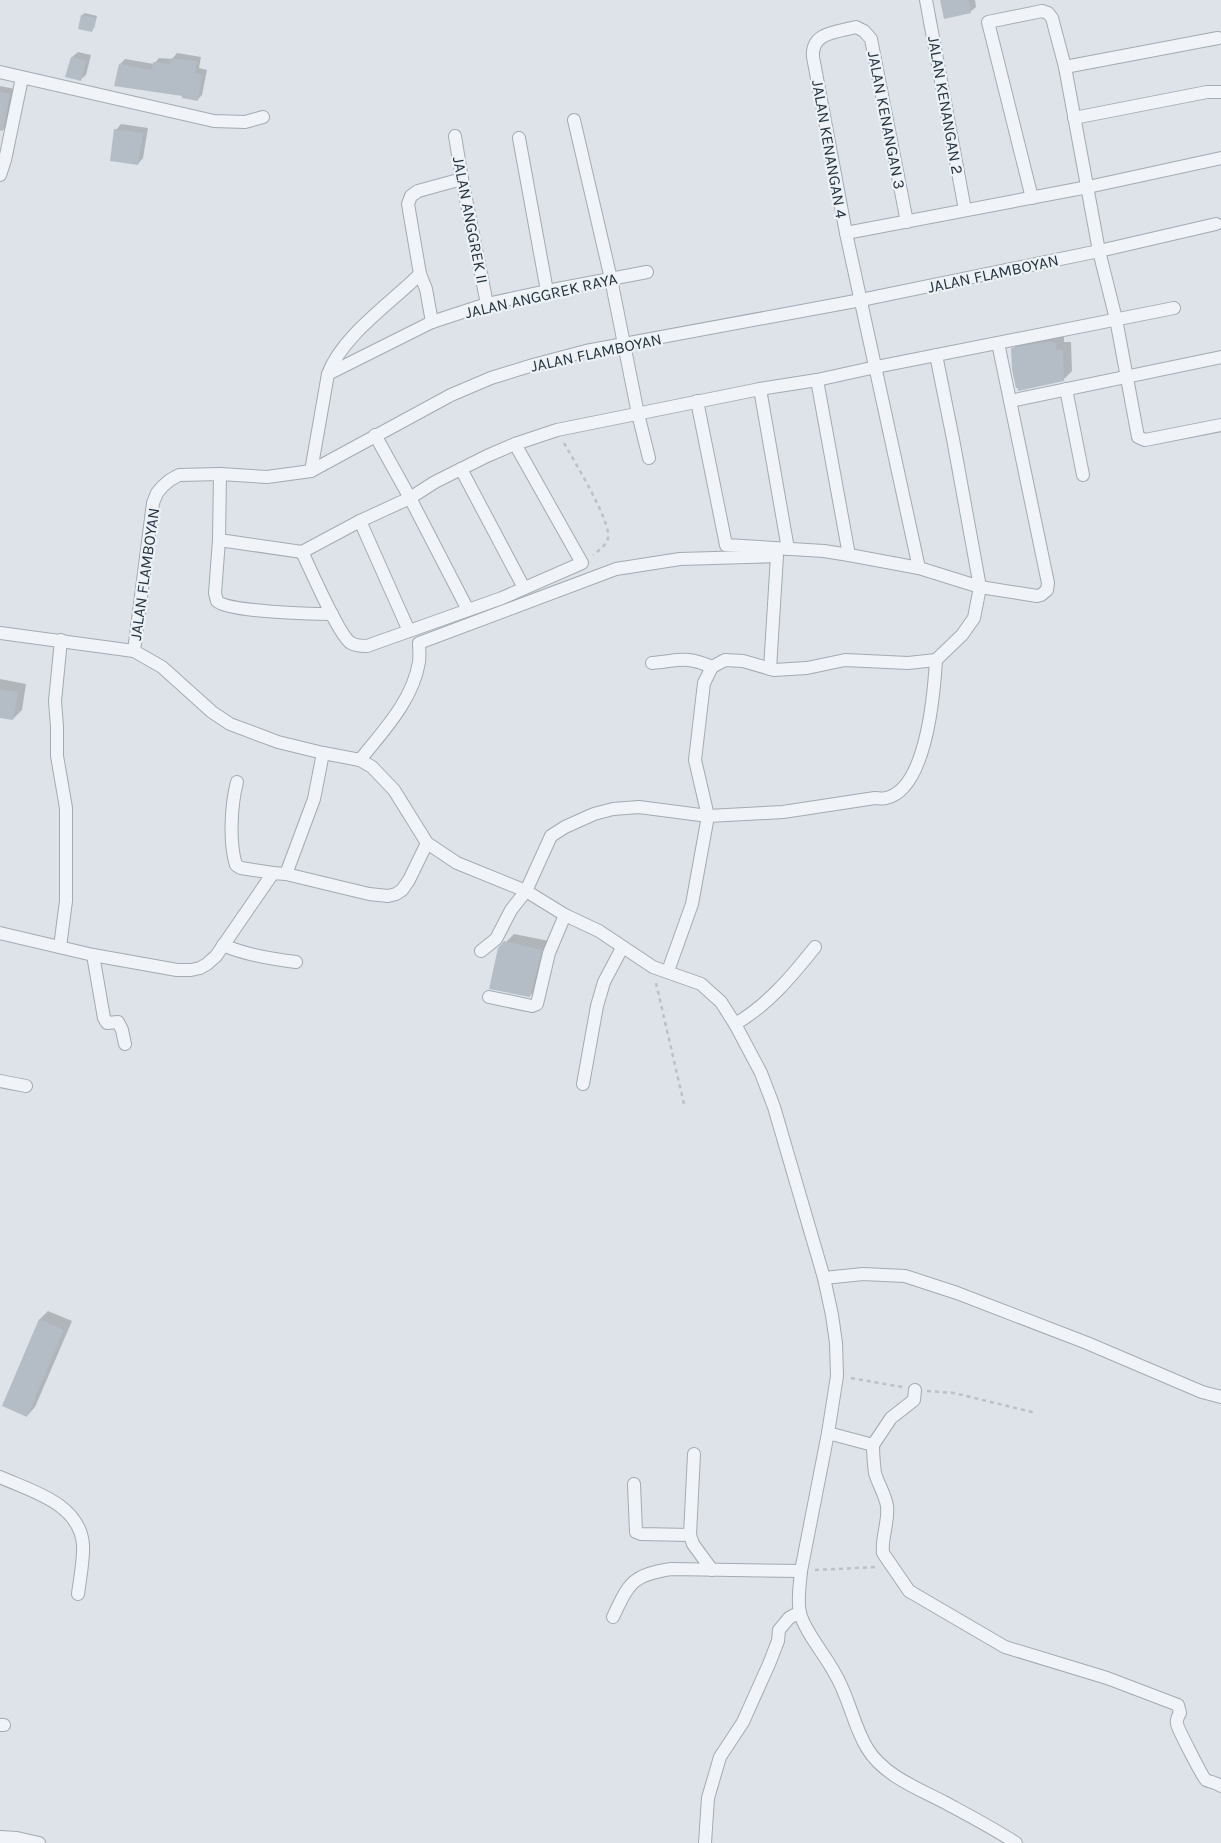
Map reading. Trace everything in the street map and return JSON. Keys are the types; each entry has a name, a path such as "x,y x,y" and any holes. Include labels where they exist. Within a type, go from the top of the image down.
{"street":[{"name":"JALAN KENANGAN 2","path":"926,0 965,210"},
{"path":"1032,198 988,22 1033,12 1048,13 1052,18 1065,67 1098,251 1116,320 1128,377 1136,432 1141,440 1145,440 1221,425"},
{"name":"JALAN KENANGAN 3","path":"856,27 864,31 871,39 907,222"},
{"name":"JALAN KENANGAN 4","path":"856,27 826,35 815,42 813,48 846,233 919,568"},
{"path":"1065,67 1218,38"},
{"path":"0,72 214,121 245,122 263,118"},
{"path":"0,175 5,160 22,78"},
{"path":"1074,118 1207,92 1221,92"},
{"path":"574,120 612,279 638,414 649,458"},
{"name":"JALAN ANGGREK II","path":"455,136 487,304"},
{"path":"519,138 547,291"},
{"path":"846,233 1088,187 1221,158"},
{"path":"432,322 426,290 420,274 408,204 418,191 462,179"},
{"name":"JALAN FLAMBOYAN","path":"134,651 153,503 157,493 170,480 179,475 220,474 267,477 311,471 451,395 491,378 533,365 577,353 861,300 1098,251 1216,224"},
{"name":"JALAN ANGGREK RAYA","path":"328,374 432,322 487,304 647,272"},
{"path":"311,471 328,374 332,362 343,346 420,274"},
{"path":"220,540 302,552 360,521 410,498 461,469 515,444 557,430 760,389 818,380 1174,308"},
{"path":"696,402 726,545 824,551 849,555 919,568 980,587 1037,596 1045,593 1048,587 998,343"},
{"path":"668,971 692,904 708,816 695,760 704,683 712,667 725,660 743,661 770,669 807,668 845,660 908,663 936,660 962,635 974,618 980,587 936,355"},
{"path":"1010,401 1221,357"},
{"path":"818,380 849,555"},
{"path":"760,389 788,549"},
{"path":"1066,389 1083,475"},
{"path":"375,435 468,610"},
{"path":"302,552 332,614 346,638 358,646 373,645 502,598 582,563 515,444"},
{"path":"461,469 524,588"},
{"path":"220,474 220,540 215,593 220,604 291,613 332,614"},
{"path":"360,521 409,631"},
{"path":"360,760 409,694 420,660 418,643 616,569 680,558 777,556 770,669"},
{"path":"0,633 134,651 150,659 174,676 212,712 230,724 278,742 360,760 372,768 394,790 427,843 457,863 526,891 599,931 652,967 701,984 721,1002 736,1024 761,1073 774,1107 824,1278 835,1333 837,1376 801,1571 799,1589 800,1612 804,1623 847,1696 863,1740 876,1761 904,1781 1016,1843"},
{"path":"60,947 66,901 66,808 56,756 57,727 55,701 61,640"},
{"path":"652,663 688,659 712,667"},
{"path":"481,952 496,939 511,910 526,891 550,836 594,814 614,809 639,807 708,816 783,812 885,798 893,795 908,782 918,763 932,706 936,660"},
{"path":"286,874 314,799 323,753"},
{"path":"237,782 233,796 232,813 236,865 242,868 286,874 369,894 388,896 402,890 427,843"},
{"path":"0,932 94,955 177,970 191,970 208,964 273,873"},
{"path":"489,996 532,1006 537,1004 549,953 565,914"},
{"path":"223,945 263,957 296,962"},
{"path":"736,1024 754,1013 771,998 795,973 815,947"},
{"path":"583,1084 597,1006 604,982 622,948"},
{"path":"94,955 104,1018 107,1023 118,1022 125,1044"},
{"path":"0,1081 26,1086"},
{"path":"824,1278 863,1274 906,1276 957,1292 1087,1343 1202,1392 1221,1397"},
{"path":"915,1390 914,1400 891,1418 873,1445 875,1473 884,1493 887,1507 887,1519 882,1546 883,1553 909,1591 1005,1647 1107,1678 1178,1705 1180,1713 1176,1720 1177,1725 1194,1759 1206,1780 1221,1786"},
{"path":"828,1433 873,1445"},
{"path":"694,1454 690,1535 693,1544 712,1570"},
{"path":"0,1477 52,1500 70,1513 81,1535 83,1544 78,1594"},
{"path":"634,1484 636,1532 641,1534 690,1535"},
{"path":"613,1617 629,1588 642,1575 671,1569 801,1571"},
{"path":"705,1843 708,1798 720,1757 743,1722 778,1641 779,1630 789,1618 800,1612"},
{"path":"0,1836 39,1843"}],"path":[{"path":"557,430 589,489 605,522 609,535 605,544 582,563"},
{"path":"652,967 684,1104"},
{"path":"837,1376 915,1390 954,1393 1036,1413"},
{"path":"801,1571 892,1568"}],"building":[{"path":"940,0 969,0 971,13 944,19"},
{"path":"81,15 96,18 92,32 78,29"},
{"path":"71,57 86,61 81,81 65,77"},
{"path":"171,58 197,61 195,73 202,75 198,101 182,98 182,96 114,86 119,64 152,70 153,62 170,64"},
{"path":"0,92 10,94 3,129 0,129"},
{"path":"114,129 143,133 138,165 110,161"},
{"path":"1056,342 1056,350 1063,350 1064,381 1018,391 1012,369 1011,348"},
{"path":"0,689 18,692 13,720 0,718"},
{"path":"504,941 542,950 530,997 489,989 498,948"},
{"path":"39,1319 64,1330 27,1417 2,1406"}]}
